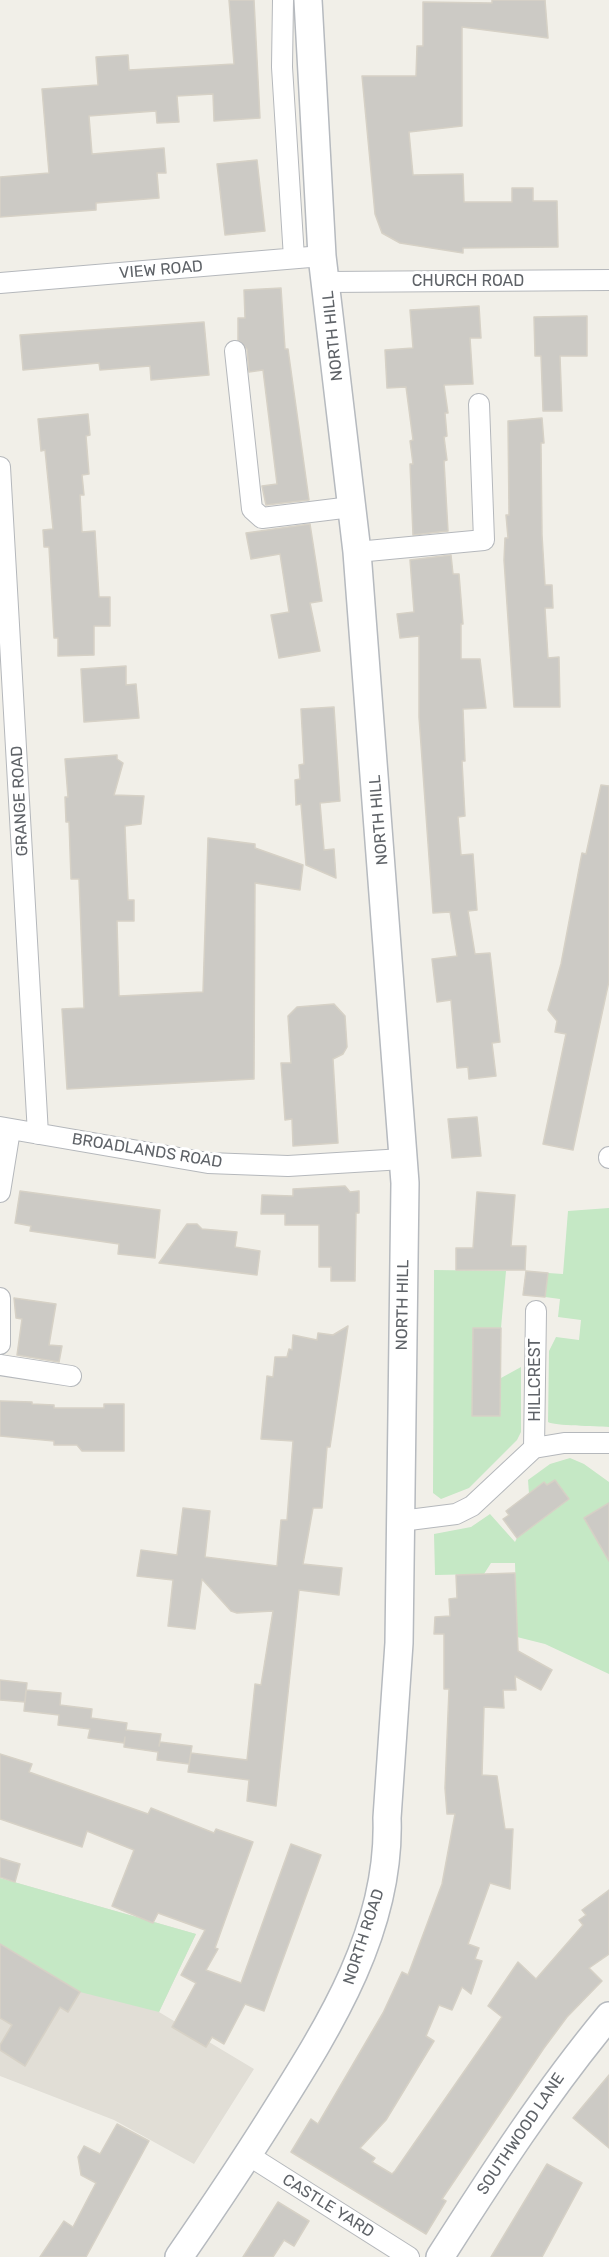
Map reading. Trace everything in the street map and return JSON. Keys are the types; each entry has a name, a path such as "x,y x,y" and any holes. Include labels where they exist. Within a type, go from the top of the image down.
{"main road":[{"name":"NORTH HILL","path":"308,0 325,269 357,552 385,891 405,1183 399,1642"},
{"name":"NORTH ROAD","path":"179,2257 298,2076 351,1984 380,1898 388,1846 387,1818 399,1642"},
{"name":"SOUTHWOOD LANE","path":"440,2257 513,2142 577,2055 609,2016"}],"street":[{"path":"283,0 282,67 294,258"},
{"name":"VIEW ROAD","path":"0,284 294,258 325,269"},
{"name":"CHURCH ROAD","path":"325,269 609,280"},
{"path":"234,351 252,509 262,518 351,507"},
{"path":"357,552 484,540 479,404"},
{"name":"GRANGE ROAD","path":"0,467 38,1134"},
{"path":"0,1192 5,1129"},
{"name":"BROADLANDS ROAD","path":"5,1129 208,1162 288,1166 402,1160"},
{"path":"0,1298 0,1344"},
{"name":"HILLCREST","path":"536,1311 534,1448 564,1443 609,1443"},
{"path":"0,1365 70,1376"},
{"path":"401,1521 456,1514 472,1506 534,1448"},
{"name":"CASTLE YARD","path":"248,2155 409,2257"}],"shaded area":[{"path":"0,1878 196,1934 159,2012 254,2069 194,2164 114,2120 0,2076"}],"green space":[{"path":"609,1208 609,1427 548,1422 549,1351 556,1337 579,1340 581,1320 558,1317 560,1299 545,1297 548,1273 563,1274 568,1211"},
{"path":"434,1270 506,1271 501,1328 473,1328 473,1416 500,1416 501,1378 521,1367 521,1432 517,1440 469,1488 441,1499 433,1493"},
{"path":"570,1458 584,1464 609,1482 609,1503 584,1518 609,1561 609,1674 545,1644 517,1637 515,1563 491,1563 484,1574 435,1575 434,1534 471,1527 490,1514 515,1542 517,1538 569,1499 555,1480 547,1485 544,1483 529,1494 528,1480 550,1464"},
{"path":"0,1878 196,1934 159,2012 80,1992 0,1944"}],"building":[{"path":"229,0 254,0 260,118 214,121 213,94 177,96 179,122 157,123 156,111 89,116 92,154 164,148 166,173 157,173 159,198 96,203 96,210 0,217 0,177 49,173 42,89 98,85 96,57 128,55 129,70 234,64"},
{"path":"492,0 545,0 548,38 462,27 462,126 409,132 413,175 463,174 464,202 512,202 512,188 533,188 533,201 557,201 558,247 463,248 463,253 400,243 382,233 375,214 362,76 416,76 417,46 423,46 423,2 492,3"},
{"path":"257,160 265,231 225,235 217,164"},
{"path":"281,288 285,349 288,349 309,500 266,505 262,486 277,484 263,370 249,372 247,349 238,340 238,318 245,318 244,290"},
{"path":"479,306 481,338 470,338 473,384 444,385 448,413 445,413 447,436 444,437 447,460 444,461 448,531 413,535 410,464 413,464 410,441 413,440 406,387 387,388 385,350 413,348 410,310"},
{"path":"587,316 587,356 560,356 562,411 543,411 541,356 535,356 534,317"},
{"path":"204,322 209,375 151,380 150,366 100,370 99,363 23,370 20,335"},
{"path":"88,414 90,435 86,436 89,474 82,475 84,495 80,495 82,532 95,531 99,597 110,597 110,626 94,626 94,655 58,656 58,638 54,638 49,547 44,547 43,530 53,529 45,450 41,451 38,419"},
{"path":"542,418 544,443 541,443 542,535 545,585 552,585 553,608 545,608 548,658 559,657 560,707 514,707 504,560 505,538 508,538 506,515 509,515 508,421"},
{"path":"310,524 322,601 310,603 320,651 279,658 271,615 289,612 280,554 251,559 246,533"},
{"path":"451,555 453,574 459,574 463,624 461,624 461,659 480,659 486,708 463,709 465,761 462,761 465,816 458,817 461,855 473,854 477,910 468,911 475,954 490,953 500,1042 492,1043 496,1076 469,1079 468,1067 457,1068 451,1000 437,1002 432,959 457,956 450,912 433,913 419,717 419,636 400,638 397,614 414,612 410,560"},
{"path":"126,666 126,685 136,684 139,718 84,722 81,669"},
{"path":"334,707 340,801 320,803 324,850 334,849 336,878 306,865 301,804 296,805 295,780 300,779 299,765 304,764 301,709"},
{"path":"117,755 117,759 123,763 114,795 144,796 141,824 125,826 128,900 134,900 134,921 117,921 119,996 203,992 208,838 255,844 255,848 303,865 300,890 255,883 254,1079 67,1089 62,1009 84,1008 79,879 71,879 69,822 66,822 65,797 68,797 65,759"},
{"path":"601,785 609,786 609,981 573,1150 543,1144 566,1034 555,1032 557,1021 548,1010 561,964 582,853 586,854"},
{"path":"334,1004 345,1016 347,1047 343,1054 333,1059 338,1143 293,1146 292,1119 285,1120 281,1063 291,1063 288,1016 297,1007"},
{"path":"477,1117 481,1156 452,1158 448,1119"},
{"path":"345,1186 350,1192 359,1191 359,1213 356,1213 355,1281 331,1281 331,1267 319,1267 319,1225 285,1225 285,1214 261,1214 262,1195 293,1196 293,1189"},
{"path":"20,1191 160,1210 155,1258 118,1254 119,1244 30,1231 31,1226 15,1223"},
{"path":"477,1192 515,1195 511,1246 526,1246 525,1270 456,1270 456,1248 473,1248"},
{"path":"187,1224 197,1224 202,1229 237,1232 235,1247 260,1251 257,1275 159,1263"},
{"path":"526,1271 548,1273 545,1297 523,1295"},
{"path":"14,1298 56,1304 49,1345 62,1346 59,1362 17,1355 22,1319 16,1318"},
{"path":"348,1326 330,1447 327,1447 322,1508 313,1508 303,1564 342,1568 339,1595 299,1590 276,1806 247,1801 249,1780 188,1772 191,1753 247,1760 255,1684 261,1685 273,1611 237,1613 231,1611 202,1579 195,1629 168,1626 173,1580 137,1576 141,1550 177,1555 183,1508 210,1511 205,1557 277,1566 281,1520 287,1520 293,1441 261,1439 267,1376 273,1377 275,1357 287,1357 289,1349 292,1350 293,1335 317,1340 318,1333 333,1335"},
{"path":"473,1328 501,1328 500,1416 472,1416"},
{"path":"0,1401 32,1402 32,1404 54,1405 54,1408 104,1408 104,1404 124,1404 124,1451 82,1451 77,1445 54,1445 54,1441 0,1436"},
{"path":"555,1480 569,1499 517,1538 503,1519 509,1515 506,1511 544,1482 547,1485"},
{"path":"609,1503 609,1561 584,1518"},
{"path":"515,1573 518,1651 552,1670 541,1690 515,1676 516,1690 503,1690 504,1708 484,1707 482,1775 497,1776 505,1829 513,1829 510,1889 490,1883 468,1944 479,1948 475,1959 482,1961 471,1994 462,1987 452,2010 439,2005 426,2036 434,2041 386,2120 360,2148 375,2158 372,2162 392,2174 395,2171 502,2017 488,2006 518,1962 536,1979 583,1925 579,1920 586,1915 582,1910 609,1890 609,1954 589,1968 602,1981 567,2017 544,2048 442,2199 446,2201 426,2234 291,2152 311,2119 318,2124 383,2013 402,1972 408,1975 442,1884 455,1814 447,1814 445,1788 449,1689 444,1689 444,1634 434,1634 435,1617 450,1616 449,1599 457,1598 456,1575"},
{"path":"0,1680 27,1683 25,1702 0,1700"},
{"path":"26,1690 61,1693 60,1705 92,1709 91,1718 127,1723 126,1730 161,1734 159,1746 160,1742 192,1746 189,1764 157,1760 158,1752 124,1747 125,1737 124,1743 88,1738 90,1729 58,1725 59,1715 24,1711"},
{"path":"0,1754 32,1764 29,1772 148,1814 151,1808 214,1833 216,1829 253,1842 215,1948 218,1949 206,1970 241,1983 291,1844 321,1855 264,2011 245,2004 224,2044 212,2037 206,2047 172,2027 196,1983 181,1975 205,1930 158,1913 153,1923 112,1906 134,1850 87,1831 82,1847 0,1819"},
{"path":"0,1858 20,1864 15,1882 0,1877"},
{"path":"0,1944 80,1992 68,2012 60,2007 25,2066 0,2050 0,2045 12,2025 0,2018"},
{"path":"609,2075 609,2148 573,2118"},
{"path":"117,2124 149,2141 86,2257 40,2257 64,2221 73,2227 96,2183 81,2175 78,2157 84,2146 100,2154"},
{"path":"547,2164 582,2183 542,2257 491,2257"},
{"path":"278,2202 309,2221 294,2246 284,2240 273,2257 243,2257"}]}
